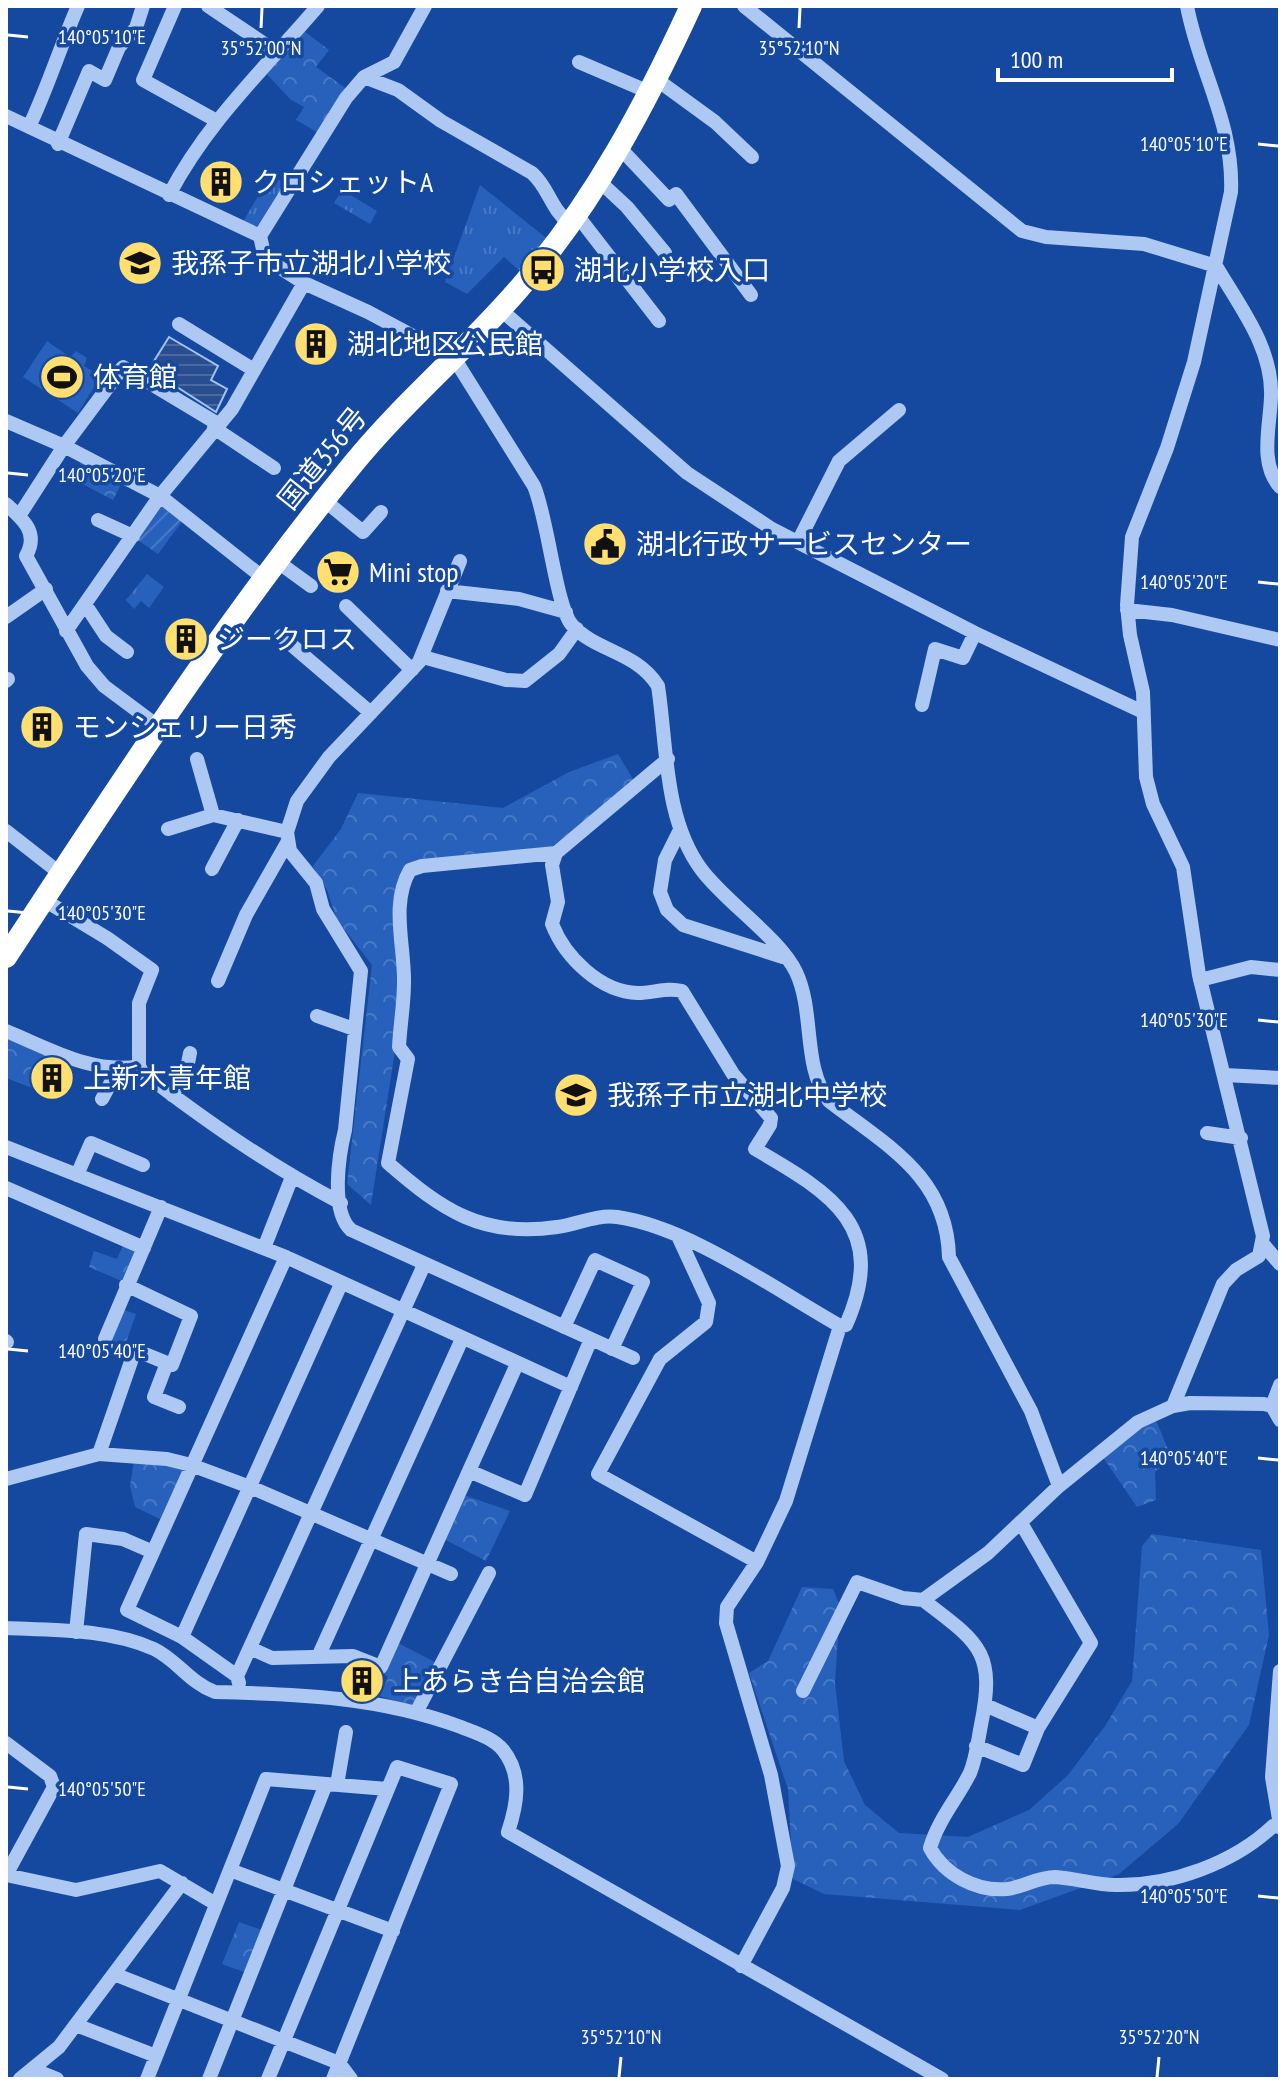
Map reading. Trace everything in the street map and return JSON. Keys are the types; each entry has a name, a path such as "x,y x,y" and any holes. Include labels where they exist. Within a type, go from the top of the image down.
{"highway":[{"name":"国道356号","path":"10,943 44,900 159,727 324,500 378,435 500,309 573,219 619,147 691,6"}],"street":[{"path":"29,127 51,83 52,66 78,6"},
{"path":"58,144 89,71 105,80 119,47 136,28 143,6"},
{"path":"175,6 143,80 217,121"},
{"path":"208,6 275,51"},
{"path":"169,195 186,161 217,121 275,51 318,6"},
{"path":"425,6 394,62 364,77 346,98 260,236 265,258 304,283 368,312 454,358 534,486 543,508 566,612 577,629 649,672 658,686 680,830 701,870 796,971 808,1014 819,1088 829,1101 920,1173 938,1202 948,1235 949,1257 1031,1411 1059,1486"},
{"path":"744,6 1022,231 1046,237 1144,244 1216,266 1269,360 1271,394 1267,458 1272,479 1280,487"},
{"path":"1173,1406 1223,1284 1236,1270 1259,1256 1263,1244 1260,1213 1200,980 1183,867 1153,804 1146,777 1143,692 1127,610 1132,537 1183,401 1228,214 1232,174 1222,111 1187,6"},
{"path":"579,62 652,86 715,122 752,157"},
{"path":"364,77 398,90 441,121 532,173 540,180 555,212 573,219 659,321"},
{"path":"6,116 58,144 260,236"},
{"path":"619,147 669,200 676,194 751,295"},
{"path":"598,180 627,207 665,253"},
{"path":"66,631 160,496 232,409 304,283"},
{"path":"500,309 687,473 772,529 975,633 1143,712"},
{"path":"179,324 254,370"},
{"path":"19,516 64,446 123,367 216,426 274,468"},
{"path":"798,542 839,461 899,410"},
{"path":"6,421 64,446 160,496 272,571 311,586"},
{"path":"324,500 363,532 381,512"},
{"path":"6,504 32,533 33,543 26,556 66,631 104,686 159,727"},
{"path":"98,520 133,536"},
{"path":"218,981 246,915 287,837 297,801 329,757 423,657 460,561"},
{"path":"6,617 46,589"},
{"path":"447,591 519,599 566,612"},
{"path":"85,604 106,636 127,652"},
{"path":"346,606 412,670"},
{"path":"1127,610 1172,615 1280,640"},
{"path":"423,657 506,680 525,681 559,654 577,629"},
{"path":"922,705 935,649 963,658 975,633"},
{"path":"281,636 300,644 371,713"},
{"path":"197,759 213,815"},
{"path":"556,853 422,866 410,870 406,878 399,930 404,981 399,1047 408,1059 388,1163 451,1213 499,1228 534,1230 614,1216 678,1236 840,1326 846,1325 857,1300 863,1262 861,1247 844,1211 798,1174 755,1149 771,1118 733,1074 682,991 672,988 637,993 616,989 571,957 552,924 558,902 552,865 556,853 668,759"},
{"path":"168,829 213,815 287,837"},
{"path":"212,870 238,820"},
{"path":"680,830 665,860 660,892 667,910 683,925 783,957"},
{"path":"6,831 61,874"},
{"path":"287,837 290,851 316,883 334,932 359,963 345,1130 338,1151 342,1217 351,1230 633,1358"},
{"path":"44,900 152,970 139,1003 139,1066 172,1095 292,1177 341,1203"},
{"path":"1200,980 1251,967 1280,970"},
{"path":"317,1016 354,1029"},
{"path":"6,1031 88,1064 117,1071 139,1066"},
{"path":"172,1095 186,1073 190,1053"},
{"path":"102,1099 117,1071"},
{"path":"1225,1075 1280,1078"},
{"path":"1207,1133 1241,1138"},
{"path":"77,1175 91,1143 143,1165"},
{"path":"6,1147 286,1257 402,1313 571,1387"},
{"path":"264,1248 292,1177"},
{"path":"6,1188 144,1248"},
{"path":"105,1339 161,1207"},
{"path":"678,1236 709,1303 706,1322 660,1359 598,1474 757,1562"},
{"path":"1263,1244 1280,1264"},
{"path":"242,1693 237,1676 182,1637 127,1610 286,1257"},
{"path":"564,1327 595,1260 643,1282 612,1349"},
{"path":"237,1676 424,1265"},
{"path":"182,1637 341,1284"},
{"path":"99,1454 135,1350 172,1365 191,1316 126,1285"},
{"path":"741,1966 783,1888 788,1866 771,1775 726,1623 727,1607 757,1562 786,1501 840,1326"},
{"path":"318,1657 368,1540 462,1339"},
{"path":"469,1471 525,1495 591,1339"},
{"path":"167,1363 154,1397 179,1407"},
{"path":"250,1648 272,1658 353,1656 381,1667 517,1364"},
{"path":"923,1600 988,1553 1059,1486 1138,1422 1173,1406 1190,1403 1276,1413 1280,1385"},
{"path":"6,1479 99,1454 158,1458 191,1465 250,1487 451,1574"},
{"path":"976,1746 1023,1765 1038,1728 1091,1643 1021,1523"},
{"path":"76,1632 86,1534 123,1539 153,1552"},
{"path":"417,1711 489,1573"},
{"path":"803,1691 857,1582 903,1598 923,1600 973,1638 984,1659 989,1688 971,1771 936,1829 930,1848 939,1866 973,1885 1005,1889 1052,1877 1116,1885 1172,1879 1249,1848 1273,1826 1280,1826 1272,1777 1280,1671"},
{"path":"6,1628 76,1632 147,1646 159,1651 201,1687 215,1692 322,1695 417,1711 485,1737 506,1753 517,1788 508,1832 942,2079"},
{"path":"985,1705 1038,1728"},
{"path":"209,2079 284,1891 332,1784 346,1732"},
{"path":"6,1743 54,1781 51,1794 6,1875 66,1890 150,1871 166,1872 216,1904"},
{"path":"268,2079 397,1767 451,1784 333,2079"},
{"path":"147,2079 266,1779 387,1789"},
{"path":"230,1870 393,1931"},
{"path":"20,2079 59,2047 182,1883"},
{"path":"114,1974 339,2063 351,2079"},
{"path":"76,2025 156,2056"},
{"path":"32,2069 57,2079"}],"green space":[{"path":"300,28 329,50 316,67 351,92 322,135 296,120 304,107 291,100 261,68"},
{"path":"270,176 291,185 260,236 240,227"},
{"path":"480,185 555,245 528,278 504,257 467,294 445,282"},
{"path":"342,190 377,211 370,224 334,203"},
{"name":"体育館","path":"47,341 70,357 76,351 87,358 84,366 101,376 78,413 23,377"},
{"path":"84,456 125,477 113,500 73,479"},
{"path":"160,496 183,520 158,554 132,536"},
{"path":"147,574 164,587 149,608 141,601 134,609 126,600"},
{"path":"618,754 634,781 544,853 415,870 402,888 399,1025 371,1205 347,1184 372,965 337,920 327,890 313,866 341,829 358,793 503,808 569,772"},
{"path":"6,1031 71,1057 58,1098 6,1078"},
{"path":"124,1243 139,1249 124,1282 89,1267 94,1251 117,1259"},
{"path":"121,1309 136,1314 127,1340 133,1344 127,1357 106,1349"},
{"path":"1153,1413 1172,1459 1155,1472 1156,1500 1137,1507 1100,1453"},
{"path":"134,1460 184,1467 160,1519 135,1507 130,1486"},
{"path":"461,1494 510,1511 486,1561 442,1538"},
{"path":"1152,1534 1261,1550 1269,1635 1249,1725 1178,1824 1119,1874 1020,1910 824,1894 793,1879 788,1789 749,1673 768,1661 802,1587 833,1589 840,1606 835,1683 844,1761 865,1805 899,1833 968,1837 1029,1810 1068,1775 1105,1726 1132,1681 1142,1546"},
{"path":"396,1642 437,1663 416,1708 380,1696 388,1677 380,1671"},
{"path":"239,1922 262,1930 247,1973 222,1964"}],"shaded area":[{"path":"169,337 218,366 211,380 227,389 216,412 149,369"}],"place":[{"name":"クロシェットA","path":"221,182"},
{"name":"我孫子市立湖北小学校","path":"140,263"},
{"name":"湖北小学校入口","path":"543,270"},
{"name":"湖北地区公民館","path":"316,344"},
{"name":"体育館","path":"62,377"},
{"name":"湖北行政サービスセンター","path":"605,544"},
{"name":"Mini stop","path":"338,572"},
{"name":"ジークロス","path":"186,639"},
{"name":"モンシェリー日秀","path":"42,727"},
{"name":"上新木青年館","path":"52,1078"},
{"name":"我孫子市立湖北中学校","path":"576,1095"},
{"name":"上あらき台自治会館","path":"362,1681"}]}
